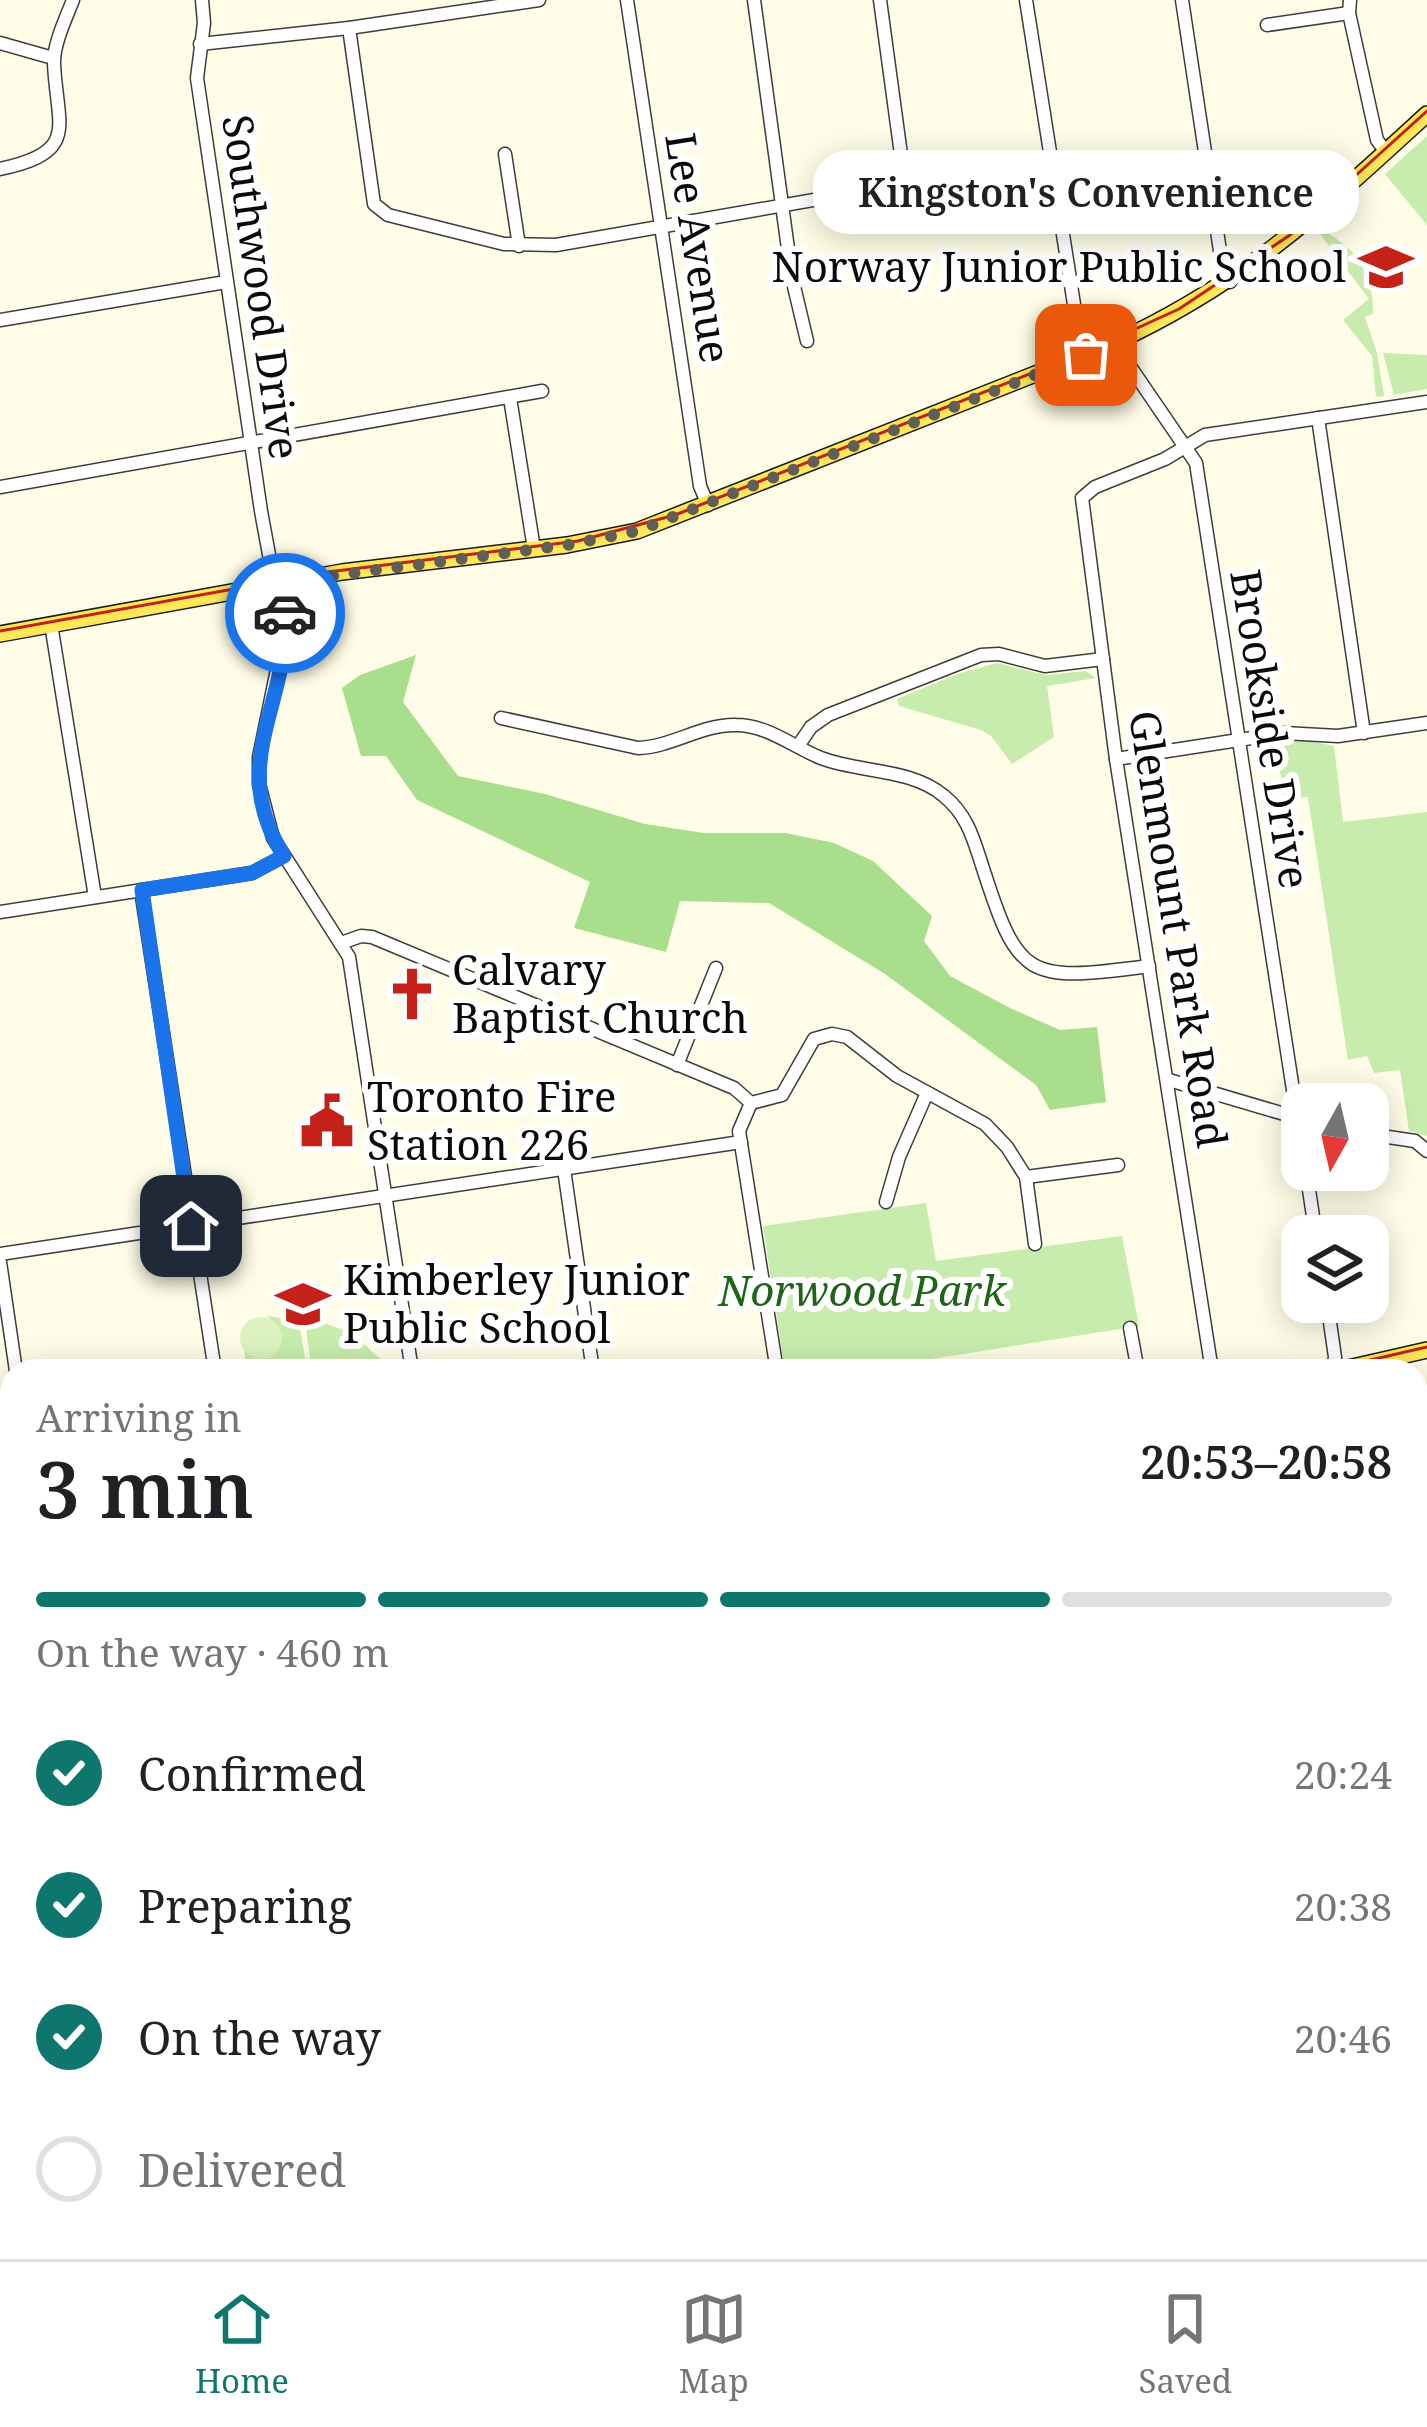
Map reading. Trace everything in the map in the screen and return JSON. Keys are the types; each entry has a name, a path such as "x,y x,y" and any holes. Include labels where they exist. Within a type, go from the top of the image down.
{"main road":[{"path":"0,634 278,583 637,531 708,506 1114,344 1230,282 1315,218 1427,114"},
{"path":"1387,1359 1427,1350"}],"street":[{"path":"0,169 44,157 55,143 61,107 53,58 73,0"},
{"name":"Southwood Drive","path":"202,0 204,23 196,78 250,442 286,626 258,770 266,821 349,957 410,1359"},
{"path":"200,44 538,0"},
{"name":"Lee Avenue","path":"627,0 700,486 708,506"},
{"path":"754,0 792,278 807,341"},
{"path":"349,28 374,204 388,215 519,246 556,245 905,184 880,0"},
{"path":"1026,0 1079,336 1086,355"},
{"path":"1182,0 1219,247 1230,282"},
{"path":"1267,25 1349,6 1377,140 1386,152"},
{"path":"0,32 1,43 53,58"},
{"path":"506,154 519,246"},
{"path":"0,320 226,282"},
{"name":"Brookside Drive","path":"1114,344 1196,463 1294,1083"},
{"path":"0,487 542,392"},
{"path":"510,398 534,549"},
{"path":"1185,444 1205,435 1427,402"},
{"path":"1318,418 1364,733"},
{"name":"Glenmount Park Road","path":"1185,444 1165,459 1095,487 1082,498 1080,509 1210,1359"},
{"path":"51,625 95,896"},
{"path":"798,746 811,727 828,715 981,656 999,654 1045,666 1103,658"},
{"path":"501,718 627,747 661,746 734,724 764,730 837,763 910,778 944,795 970,828 1004,933 1020,954 1055,974 1085,976 1149,965"},
{"path":"1116,759 1301,731 1338,736 1427,723"},
{"path":"0,912 252,873 284,856"},
{"path":"142,890 213,1359"},
{"path":"341,943 361,935 372,937 734,1088 751,1103"},
{"path":"677,1065 716,968"},
{"path":"775,1359 741,1123 751,1103 782,1095 817,1037 832,1034 852,1040 881,1066 985,1124 1007,1147 1026,1178 1035,1244"},
{"path":"1169,1080 1281,1113"},
{"path":"886,1202 898,1157 927,1093"},
{"path":"1389,1137 1415,1141 1427,1151"},
{"path":"14,1359 0,1258 741,1142"},
{"path":"1026,1178 1118,1165"},
{"path":"564,1169 591,1359"},
{"path":"1330,1323 1336,1359"},
{"path":"1130,1328 1136,1359"}],"green space":[{"path":"1427,136 1427,225 1385,174"},
{"path":"1323,231 1346,246 1367,276 1373,314 1365,317 1384,396 1376,397 1372,356 1343,320 1369,299 1320,234"},
{"path":"1383,353 1427,355 1427,389 1394,395"},
{"path":"416,655 403,702 458,776 545,794 645,824 704,833 786,833 834,843 873,861 932,916 924,941 950,976 1060,1030 1097,1027 1106,1102 1050,1110 1036,1085 885,974 769,903 680,901 666,952 574,928 590,882 417,800 386,756 361,756 342,688 360,675"},
{"path":"997,663 1046,675 1086,671 1096,678 1047,686 1054,737 1012,764 981,730 899,706 897,699"},
{"path":"1305,740 1334,746 1343,822 1427,812 1427,1136 1409,1131 1400,1070 1374,1073 1367,1056 1348,1060 1308,797 1285,799 1275,743"},
{"name":"Norwood Park","path":"926,1203 936,1261 1122,1236 1139,1326 931,1359 783,1359 763,1226"},
{"path":"315,1313 350,1333 380,1359 310,1359 305,1322"},
{"path":"267,1316 299,1321 305,1359 245,1359 244,1349 259,1358 270,1357 279,1330"},
{"path":"261,1317 276,1323 282,1338 276,1353 261,1359 246,1353 240,1338 246,1323"}],"tram line":[{"path":"0,631 328,572 578,541 675,515 1085,352 1179,309 1290,235 1427,111"},
{"path":"1375,1359 1427,1347"}],"way so far":[{"path":"285,613 278,583 567,545 637,531 1086,355"}],"place":[{"name":"Norway Junior Public School","path":"1386,267"},
{"name":"Kingston's Convenience","path":"1086,355"},
{"name":"Calvary Baptist Church","path":"412,994"},
{"name":"Toronto Fire Station 226","path":"327,1121"},
{"name":"Kimberley Junior Public School","path":"303,1304"}],"route":[{"path":"191,1226 142,890 252,873 284,856 266,821 258,770 284,643 285,613"}]}
